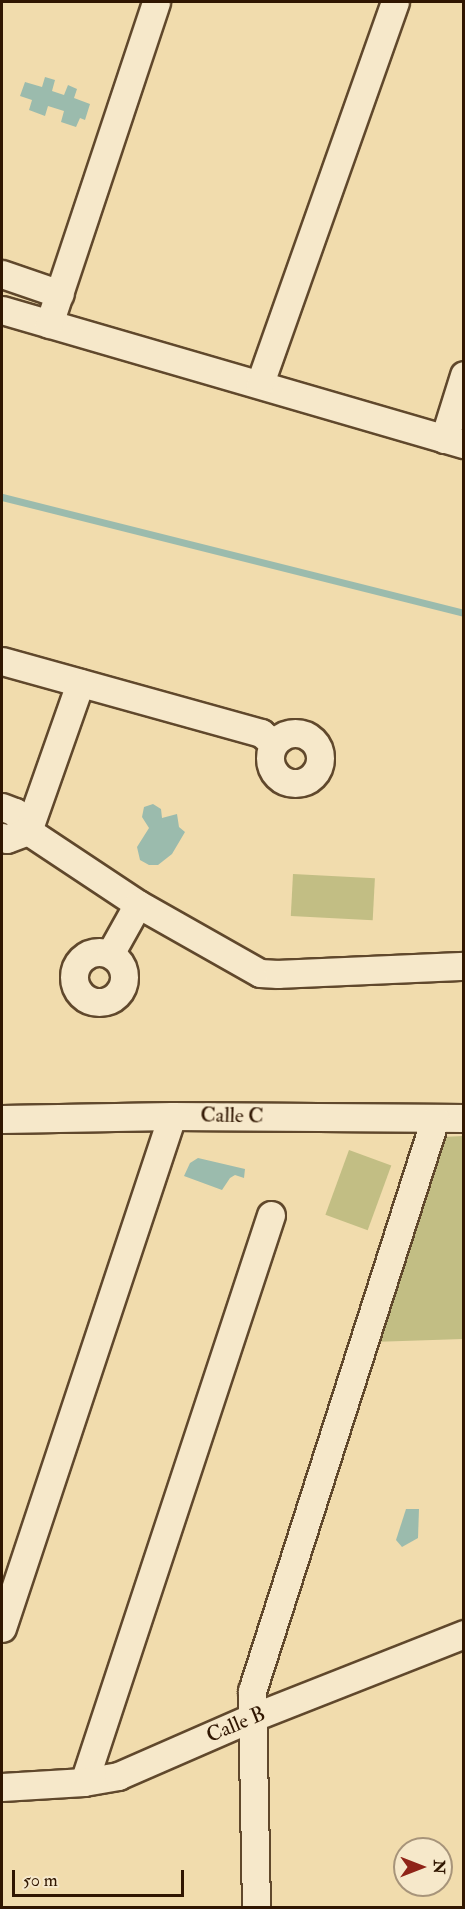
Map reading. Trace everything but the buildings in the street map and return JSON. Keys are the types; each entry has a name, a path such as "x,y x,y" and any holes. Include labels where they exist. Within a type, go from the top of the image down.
{"street":[{"path":"50,324 156,2"},
{"path":"260,383 395,2"},
{"path":"2,274 60,294"},
{"path":"2,310 260,383 454,442 464,375"},
{"path":"2,661 261,733 273,743"},
{"path":"28,831 80,683"},
{"path":"2,807 15,812 28,831 138,904 260,973 464,966"},
{"path":"2,837 7,838 28,831"},
{"path":"110,954 138,904"},
{"path":"2,1628 172,1116"},
{"name":"Calle C","path":"2,1119 172,1116 464,1118"},
{"path":"256,1908 252,1691 435,1119"},
{"path":"84,1782 271,1215"},
{"name":"Calle B","path":"2,1787 84,1782 118,1776 251,1718 464,1634"}],"shaded area":[{"path":"45,77 55,80 52,91 64,95 68,85 77,89 74,98 90,104 85,120 80,118 76,127 61,122 64,111 48,106 45,116 29,110 32,100 20,96 25,82 42,87"},
{"path":"153,804 161,809 162,818 177,814 179,827 185,832 172,854 158,865 149,865 140,860 137,847 149,828 142,817 144,807"},
{"path":"293,874 375,878 373,920 291,916"},
{"path":"463,1136 463,1339 372,1342 442,1137"},
{"path":"349,1150 391,1165 368,1230 325,1215"},
{"path":"198,1158 245,1169 244,1178 235,1175 230,1178 222,1190 184,1176 190,1163"},
{"path":"406,1509 419,1509 418,1538 402,1547 396,1540"}],"waterway":[{"path":"2,497 464,613"}]}
